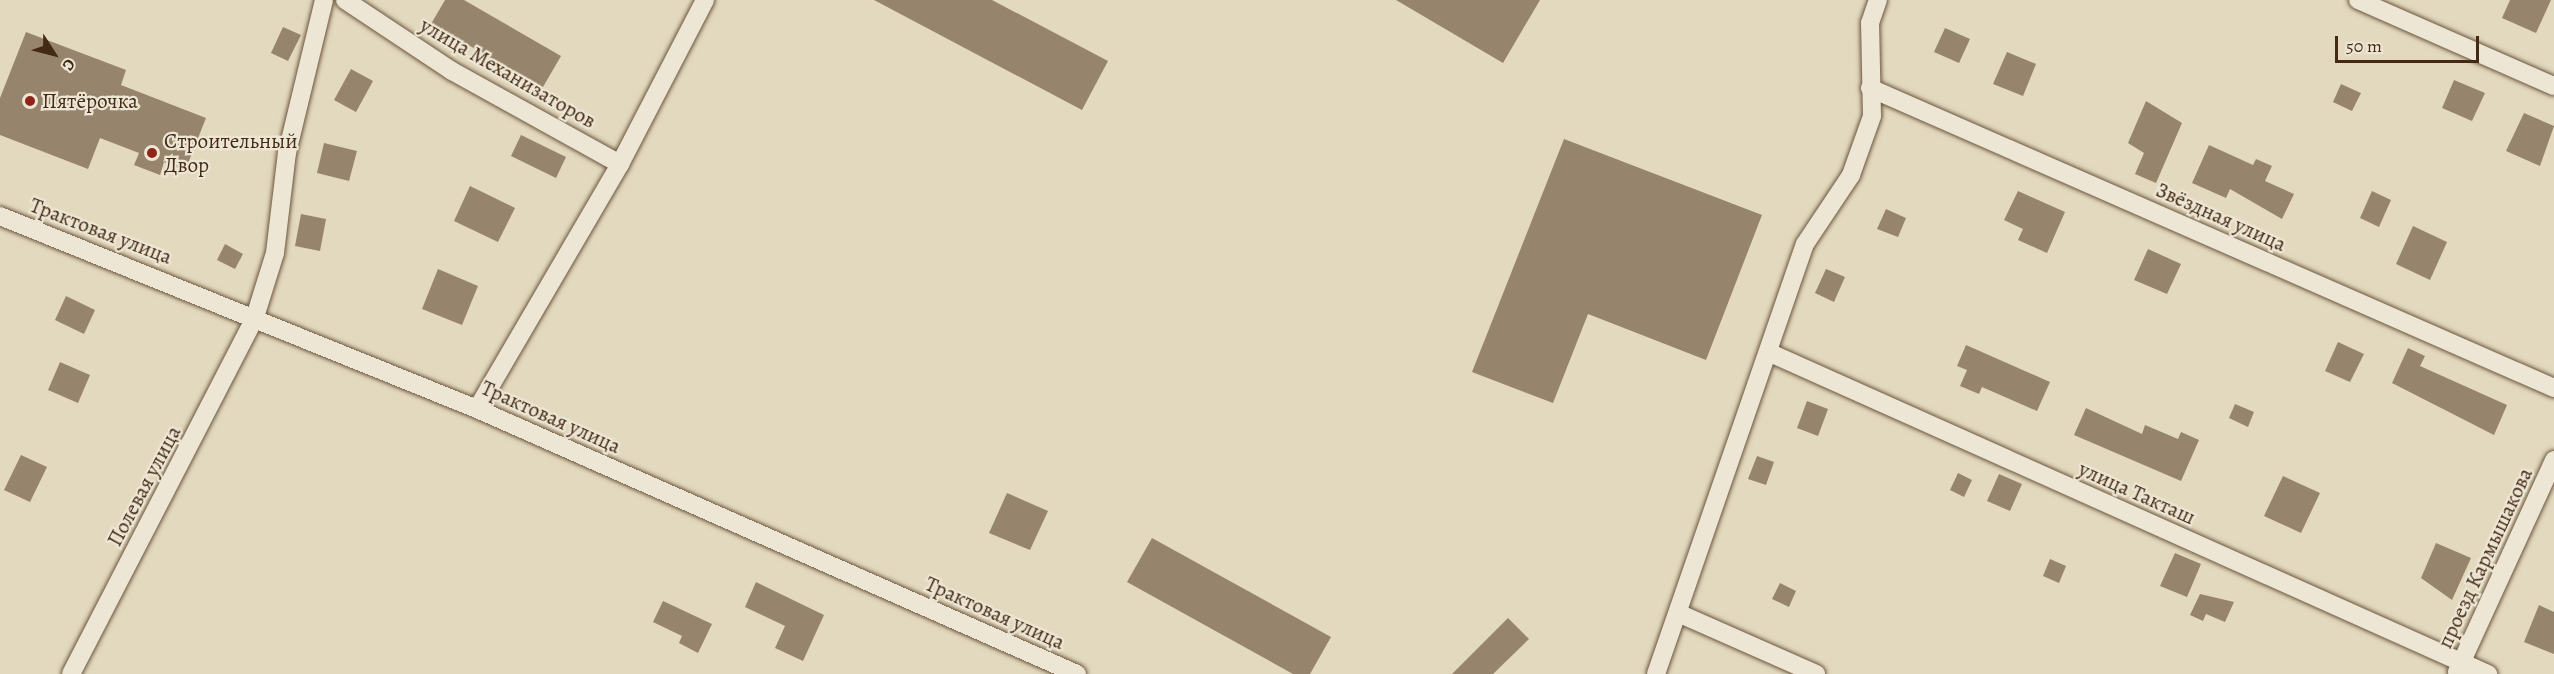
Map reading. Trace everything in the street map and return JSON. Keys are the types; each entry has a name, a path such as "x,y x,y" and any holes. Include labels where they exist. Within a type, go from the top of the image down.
{"street":[{"name":"Полевая улица","path":"71,674 255,317 275,253 287,153 324,0"},
{"name":"улица Механизаторов","path":"345,0 452,71 620,164"},
{"path":"477,409 620,164 705,0"},
{"path":"1656,674 1805,244 1851,175 1872,116 1870,23 1878,0"},
{"path":"2358,0 2554,86"},
{"name":"Звёздная улица","path":"1870,88 2554,388"},
{"name":"Трактовая улица","path":"0,216 255,317 477,409 1077,674"},
{"name":"улица Такташ","path":"1768,352 2459,668 2488,674"},
{"name":"проезд Кармышакова","path":"2459,668 2554,460"},
{"path":"1678,613 1816,674"}],"building":[{"path":"445,0 464,0 561,56 543,87 431,24"},
{"path":"874,0 992,0 1108,61 1082,110"},
{"path":"1396,0 1540,0 1503,63"},
{"path":"2510,0 2551,0 2536,33 2502,18"},
{"path":"283,27 301,35 288,61 271,53"},
{"path":"1945,28 1970,39 1959,63 1934,52"},
{"path":"26,32 126,70 121,85 206,118 185,171 164,162 160,175 134,165 139,153 100,138 88,169 0,135 0,98"},
{"path":"2007,52 2036,64 2023,96 1993,84"},
{"path":"351,69 373,81 356,112 334,100"},
{"path":"2454,80 2485,93 2472,121 2442,108"},
{"path":"2341,84 2361,93 2352,111 2333,102"},
{"path":"2146,101 2182,123 2156,183 2135,174 2144,153 2128,143"},
{"path":"2524,113 2554,126 2540,166 2506,151"},
{"path":"521,135 566,157 556,178 511,156"},
{"path":"1564,139 1762,215 1706,360 1588,314 1553,403 1472,372"},
{"path":"324,143 357,151 349,181 317,173"},
{"path":"2209,145 2253,165 2256,159 2272,166 2265,181 2294,194 2282,219 2230,189 2226,198 2192,183"},
{"path":"470,186 515,208 498,242 454,221"},
{"path":"2018,191 2065,212 2047,253 2018,240 2023,229 2004,220"},
{"path":"2372,191 2391,200 2379,227 2360,218"},
{"path":"1886,209 1906,218 1898,237 1877,229"},
{"path":"301,214 326,219 320,251 295,246"},
{"path":"2413,226 2447,242 2430,280 2396,264"},
{"path":"225,244 243,254 235,269 217,260"},
{"path":"2148,249 2181,264 2167,294 2134,280"},
{"path":"438,269 478,286 462,325 422,309"},
{"path":"1826,269 1845,277 1834,302 1815,293"},
{"path":"66,296 95,310 84,334 55,320"},
{"path":"2338,342 2364,354 2350,382 2325,371"},
{"path":"1966,345 2050,382 2037,411 1982,387 1979,394 1960,386 1967,370 1957,366"},
{"path":"2408,348 2425,356 2420,366 2507,405 2494,435 2392,383"},
{"path":"60,362 90,375 78,403 48,390"},
{"path":"1807,401 1828,409 1818,436 1797,428"},
{"path":"2235,404 2254,412 2248,427 2229,418"},
{"path":"2086,408 2142,434 2145,425 2178,439 2181,432 2199,440 2181,481 2074,435"},
{"path":"21,455 47,467 30,502 4,490"},
{"path":"1757,456 1774,462 1766,485 1748,479"},
{"path":"1958,473 1972,480 1964,497 1950,490"},
{"path":"1999,474 2022,484 2010,511 1987,501"},
{"path":"2283,476 2320,493 2301,533 2264,516"},
{"path":"1007,493 1048,511 1030,550 989,533"},
{"path":"1152,538 1331,637 1310,674 1293,674 1127,582"},
{"path":"2436,543 2471,558 2452,600 2421,578"},
{"path":"2175,553 2201,564 2187,597 2160,586"},
{"path":"2050,559 2066,566 2059,583 2043,576"},
{"path":"756,582 824,615 803,661 775,648 785,626 745,607"},
{"path":"1780,583 1796,591 1789,607 1772,599"},
{"path":"2200,594 2234,602 2225,622 2206,614 2203,621 2190,615"},
{"path":"663,601 712,624 698,653 679,643 682,636 653,622"},
{"path":"2539,605 2554,612 2554,654 2524,642"},
{"path":"1508,618 1529,639 1493,674 1452,674"}],"place":[{"name":"Пятёрочка","path":"30,101"},
{"name":"Строительный Двор","path":"152,153"}]}
